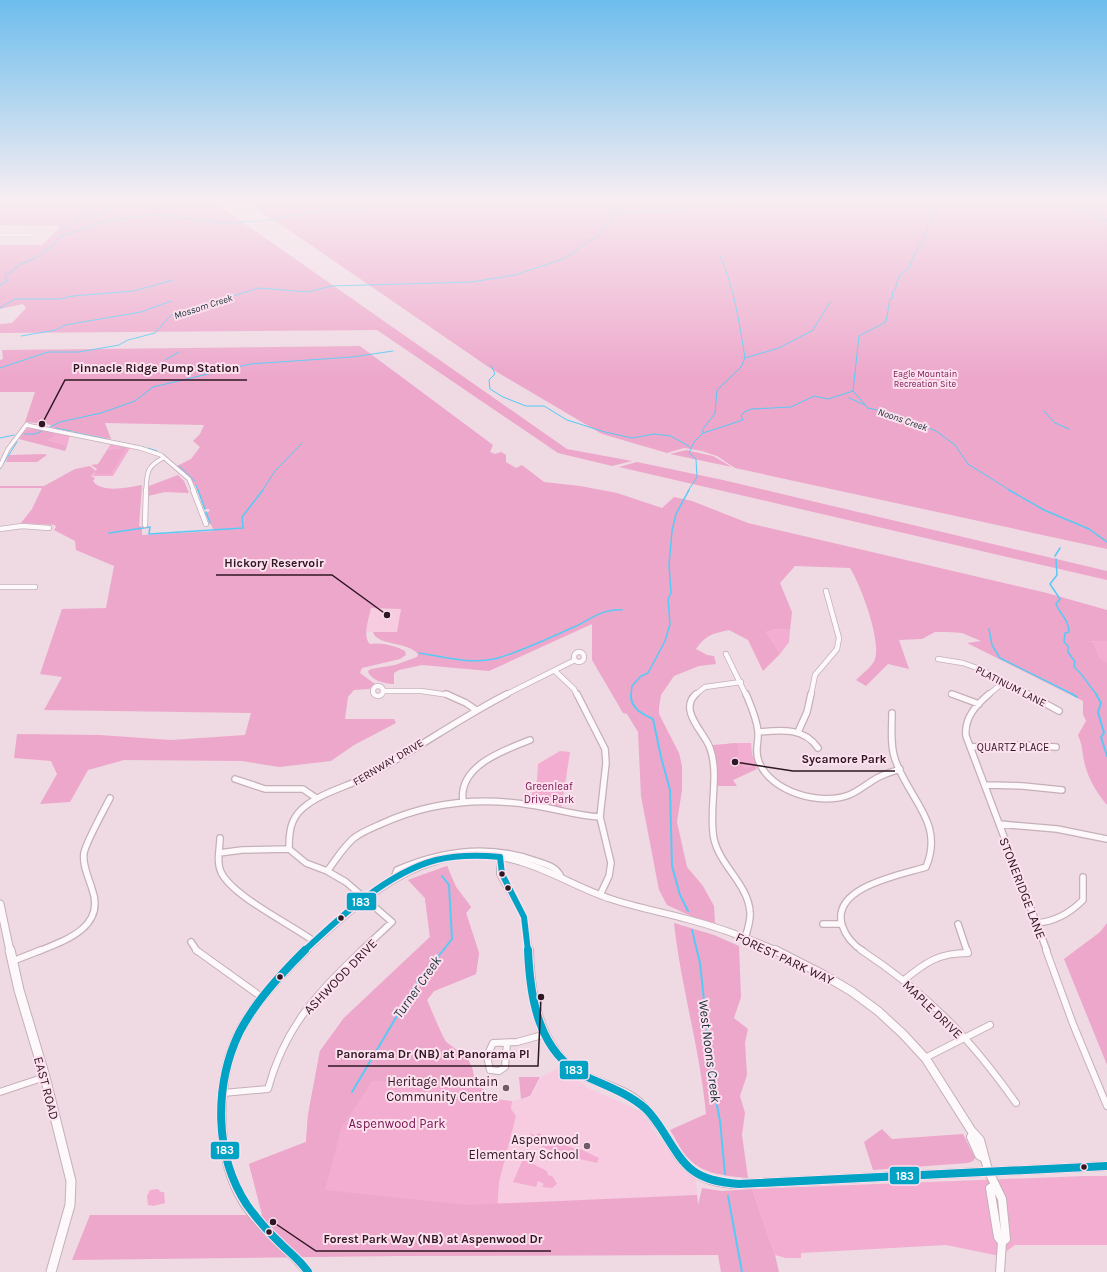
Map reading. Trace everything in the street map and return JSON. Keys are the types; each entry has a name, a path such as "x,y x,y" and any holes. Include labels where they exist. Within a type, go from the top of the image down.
{"main road":[{"name":"EAST ROAD","path":"0,904 12,961 71,1181 70,1205 51,1272"}],"street":[{"path":"0,466 8,449 27,424 140,448 156,453 189,479 206,524"},
{"path":"145,525 147,472 151,465 163,458"},
{"path":"0,529 22,526 49,528"},
{"path":"0,587 35,587"},
{"path":"798,732 808,709 815,675 839,644 839,638 826,591"},
{"path":"726,654 731,660 741,682 758,732 756,749 757,758 769,776 782,786 795,792 813,797 830,798 845,796 856,792 876,778 900,770"},
{"name":"PLATINUM LANE","path":"938,659 962,663 1005,681 1059,710"},
{"name":"FERNWAY DRIVE","path":"289,849 288,830 293,818 301,808 316,798 352,784 370,775 476,710 575,660"},
{"path":"555,671 574,690 605,749 606,763 600,817 610,863 609,876 600,895"},
{"name":"STONERIDGE LANE","path":"1005,681 979,704 969,716 966,730 970,747 1058,985 1107,1106"},
{"path":"741,682 705,687 692,698 690,706 691,714 710,747 713,760 714,838 717,850 745,892 751,912 745,939"},
{"path":"384,691 432,691 447,694 464,701 476,710"},
{"path":"951,694 979,704"},
{"path":"823,924 841,924 841,912 847,899 858,891 926,867 930,860 933,849 931,834 924,814 900,770 892,746 892,713"},
{"path":"758,732 785,730 798,732 814,741 818,748"},
{"path":"463,801 463,786 470,774 499,755 530,740"},
{"name":"QUARTZ PLACE","path":"970,747 1021,745 1056,747"},
{"path":"235,779 266,790 303,789 316,798"},
{"path":"985,785 1023,786 1062,790"},
{"path":"12,961 73,935 86,926 92,918 96,902 84,862 84,852 110,798"},
{"path":"327,871 346,846 364,832 404,814 436,805 463,801 488,800 534,805 565,814 600,817"},
{"path":"999,824 1057,829 1107,839"},
{"path":"220,838 220,870 228,882 260,906 298,928 315,942"},
{"path":"219,853 242,850 289,849 306,863 327,871 346,882 367,899"},
{"name":"FOREST PARK WAY","path":"394,878 397,870 427,858 454,852 474,850 503,852 528,857 557,870 561,877"},
{"name":"FOREST PARK WAY","path":"308,1272 252,1213 238,1193 222,1137 223,1093 228,1063 241,1030 263,998 315,942 394,878 417,867 444,858 476,855 500,857 528,862 600,895 687,918 745,939 804,964 843,985 879,1013 925,1058 957,1104 973,1133 971,1138 979,1155 984,1158 994,1186 998,1189 1003,1209 1006,1238 1002,1242 1000,1272"},
{"path":"500,857 498,868 501,876 519,903 524,917 531,986 546,1034 558,1055 575,1071 624,1093 643,1105 679,1160 698,1175 710,1180 739,1184 1107,1166"},
{"path":"1036,923 1047,922 1076,908 1083,900 1083,878"},
{"name":"ASHWOOD DRIVE","path":"223,1093 268,1088 281,1049 294,1026 317,997 392,922 367,899"},
{"name":"MAPLE DRIVE","path":"841,924 847,936 857,947 904,980 936,1008 990,1066 1016,1103"},
{"path":"904,980 929,960 955,953 968,953 958,924"},
{"path":"191,942 197,952 263,998"},
{"path":"925,1058 990,1025"},
{"path":"507,1043 505,1067 499,1071 490,1070 488,1064 490,1046 493,1043 507,1043 526,1040 546,1034"},
{"path":"0,1092 44,1077"}],"shaded area":[{"path":"371,608 401,609 397,632 366,632"},
{"name":"Aspenwood Elementary School","path":"559,1065 588,1088 640,1111 680,1168 696,1180 698,1207 497,1212 499,1182 516,1116 511,1109 512,1101 531,1097 541,1077 557,1069"}],"green space":[{"path":"0,257 293,257 567,449 632,461 612,466 558,453 377,330 0,333 0,324 12,323 26,308 23,304 0,309"},
{"name":"Eagle Mountain Recreation Site","path":"329,257 1107,257 1107,549 735,468 717,456 702,451 684,448 667,453 602,434 490,368"},
{"path":"360,346 493,445 490,452 495,454 501,452 506,455 506,462 516,468 522,465 544,482 580,486 617,493 662,508 674,497 692,501 748,523 1047,593 1107,610 1107,641 1092,641 1099,658 1107,664 1107,805 1091,781 1085,765 1078,735 1086,721 1083,714 1083,701 967,643 981,641 962,633 948,632 935,632 922,639 899,640 909,669 888,664 866,686 856,680 874,662 876,650 875,639 869,613 850,568 795,566 780,583 792,612 790,630 776,629 766,632 780,654 763,671 748,640 729,630 723,631 707,637 696,649 707,655 714,656 716,664 699,666 674,676 661,695 659,714 679,753 682,766 682,790 677,822 687,867 703,886 714,906 715,923 693,917 667,905 659,890 641,796 638,732 627,714 623,713 592,660 592,624 489,671 422,665 399,670 394,673 394,684 390,684 375,679 369,674 368,671 371,669 395,665 417,657 418,654 407,647 380,640 373,632 397,632 401,609 371,608 366,632 366,637 370,644 388,645 405,651 406,655 400,659 362,668 360,673 375,684 369,689 354,690 348,697 345,719 394,719 396,723 354,745 331,761 279,767 242,761 124,760 88,770 70,802 40,804 57,774 51,761 14,758 17,734 100,735 171,740 245,735 251,713 44,710 62,677 40,674 62,609 106,608 114,566 76,550 75,541 54,530 56,527 55,525 21,523 32,509 42,488 0,488 0,486 44,486 75,469 90,466 96,471 91,476 95,478 93,481 97,485 109,489 116,489 142,485 139,526 142,527 142,535 214,531 205,513 210,511 209,509 204,509 195,485 177,466 191,459 200,447 193,441 200,434 204,425 105,423 111,439 50,427 51,425 41,423 25,422 35,392 0,392 0,360 3,359 2,350"},
{"path":"30,427 70,435 67,446 48,440 55,433 25,431 22,436 19,436 25,429"},
{"path":"38,429 56,434 48,440 67,446 65,451 19,439 25,431"},
{"path":"111,444 130,448 113,476 92,476 94,474 111,474 123,448 107,450"},
{"path":"126,448 111,474 94,474 97,469 91,465 98,464 107,450"},
{"path":"686,450 713,456 732,467 670,454"},
{"path":"9,455 47,455 37,462 6,462"},
{"path":"637,462 723,480 1107,571 1107,580 619,467"},
{"path":"178,475 184,481 189,493 165,492 148,496 149,486"},
{"path":"776,629 790,630 789,642 780,654 766,632"},
{"path":"1107,636 1107,679 1079,647"},
{"path":"735,743 751,743 752,754 757,768 733,780 718,781 717,787 716,759 712,746"},
{"path":"737,743 739,753 737,757 745,769 754,766 757,769 733,780 737,786 718,786 717,757 713,745"},
{"name":"Greenleaf Drive Park","path":"560,751 570,752 561,811 528,804 537,780 538,764"},
{"name":"Aspenwood Park","path":"447,866 456,887 471,907 466,913 479,953 476,974 434,991 427,1000 445,1041 468,1058 474,1076 480,1087 495,1099 512,1101 511,1109 516,1116 499,1182 497,1212 263,1215 249,1164 306,1142 308,1115 320,1051 344,1018 430,937 425,898 408,880"},
{"path":"447,866 456,887 471,907 466,913 479,953 476,974 434,991 427,1000 445,1040 449,1045 464,1056 472,1066 473,1081 372,1081 341,1129 325,1190 466,1205 697,1195 698,1205 702,1188 722,1191 752,1189 775,1255 779,1272 721,1272 718,1255 399,1256 72,1260 90,1215 262,1215 249,1164 306,1142 308,1115 320,1051 344,1018 430,937 425,898 408,880"},
{"path":"674,923 714,935 739,946 741,997 734,1018 748,1029 745,1043 747,1075 740,1096 745,1113 742,1135 748,1178 709,1172 695,1164 684,1153 670,1130 706,1114"},
{"path":"1107,923 1107,1065 1064,959 1100,932"},
{"path":"519,1077 540,1077 530,1096 521,1099"},
{"path":"882,1129 892,1139 963,1134 975,1158 973,1161 968,1163 873,1170 864,1142"},
{"path":"530,1133 536,1136 538,1133 557,1142 558,1139 566,1143 565,1145 575,1149 576,1147 599,1158 597,1163 558,1154 532,1142"},
{"path":"523,1159 547,1171 548,1175 553,1177 557,1184 552,1188 542,1187 544,1184 538,1181 536,1187 513,1182"},
{"path":"1107,1176 1107,1245 1015,1245 1000,1256 946,1245 801,1253 801,1258 786,1258 775,1255 752,1189"},
{"path":"158,1189 161,1192 164,1192 165,1203 153,1206 148,1205 147,1196 150,1190"}],"waterway":[{"path":"0,285 7,281 5,276 21,264 36,257"},
{"name":"Mossom Creek","path":"0,368 48,352 79,352 119,345 128,340 155,333 171,315 259,288 308,292 331,286 471,282 515,275 567,257"},
{"name":"West Noons Creek","path":"721,257 733,294 745,358"},
{"name":"Noons Creek","path":"853,391 859,336 886,322 890,299 893,298 892,292 895,290 899,276 910,267 913,257"},
{"path":"0,308 15,299 60,299 73,296 134,291 173,280"},
{"path":"21,336 56,330 65,325 141,312 171,301"},
{"path":"745,358 779,348 813,330 830,302"},
{"path":"50,427 60,422 101,413 135,401 153,387 250,364 352,357 393,351"},
{"path":"165,360 179,352"},
{"name":"West Noons Creek","path":"703,433 703,429 715,413 717,390 741,367 745,358"},
{"path":"491,365 495,374 489,380 490,389 503,397 526,406 544,406 567,420 605,432 632,438 654,434 671,436 690,447"},
{"path":"703,433 743,420 741,416 744,412 752,409 791,407 814,396 828,399 853,391"},
{"name":"Noons Creek","path":"853,391 868,408 895,414 936,431 955,445 968,464 1011,491"},
{"name":"Noons Creek","path":"849,398 865,405"},
{"path":"1044,411 1055,423 1069,429"},
{"path":"55,428 71,431"},
{"path":"25,434 35,434 42,431"},
{"path":"73,432 107,439"},
{"name":"West Noons Creek","path":"688,491 697,477 696,459 689,453 694,442 703,433"},
{"path":"0,438 14,435"},
{"path":"113,441 144,447"},
{"path":"0,469 17,442"},
{"path":"262,491 275,471 302,443"},
{"path":"148,448 157,451"},
{"path":"179,466 195,481"},
{"path":"196,485 198,491"},
{"path":"198,490 205,509"},
{"path":"109,533 150,527 149,534 243,528 242,517 263,490"},
{"name":"West Noons Creek","path":"631,695 632,686 641,676 648,673 665,641 670,624 668,599 671,593 669,565 672,531 676,514 689,490"},
{"name":"Noons Creek","path":"1009,490 1044,510 1089,529 1107,542"},
{"path":"206,512 210,523"},
{"path":"1055,556 1060,548"},
{"path":"1056,559 1057,575 1050,584 1060,599 1056,604 1069,628 1069,632 1065,633 1064,642 1068,646 1068,652 1075,662 1074,667 1097,695"},
{"path":"419,653 468,661 498,658 536,644 597,615 609,611 622,610"},
{"path":"989,629 992,645 1000,658 1072,694"},
{"path":"1072,694 1077,697"},
{"path":"1096,694 1101,703 1098,712 1104,733 1101,737 1107,756"},
{"name":"West Noons Creek","path":"631,695 632,703 635,707 641,713 653,719 670,790 672,866 680,895 688,911"},
{"name":"Turner Creek","path":"352,1092 414,987 452,939 449,885 442,876"},
{"name":"West Noons Creek","path":"692,930 700,963 713,1085 720,1121 725,1174"},
{"name":"West Noons Creek","path":"728,1196 742,1272"}],"transit line":[{"name":"183","path":"308,1272 299,1260 284,1247 254,1215 234,1181 229,1169 223,1141 223,1092 229,1061 240,1032 253,1010 271,986 293,962 344,915 370,895 417,867 437,860 458,856 500,857"},
{"name":"183","path":"500,857 502,874 521,909 526,924 530,982 538,1019 555,1052 563,1061 583,1075 617,1090 639,1102 659,1125 682,1161 691,1170 703,1178 718,1182 739,1184 1107,1166"}],"place":[{"name":"Pinnacle Ridge Pump Station","path":"42,424"},
{"name":"Hickory Reservoir","path":"387,615"},
{"name":"Sycamore Park","path":"735,762"},
{"name":"Panorama Dr (NB) at Panorama Pl","path":"541,997"},
{"name":"Heritage Mountain Community Centre","path":"506,1088"},
{"name":"Aspenwood Elementary School","path":"587,1146"},
{"name":"Forest Park Way (NB) at Aspenwood Dr","path":"273,1222"}]}
